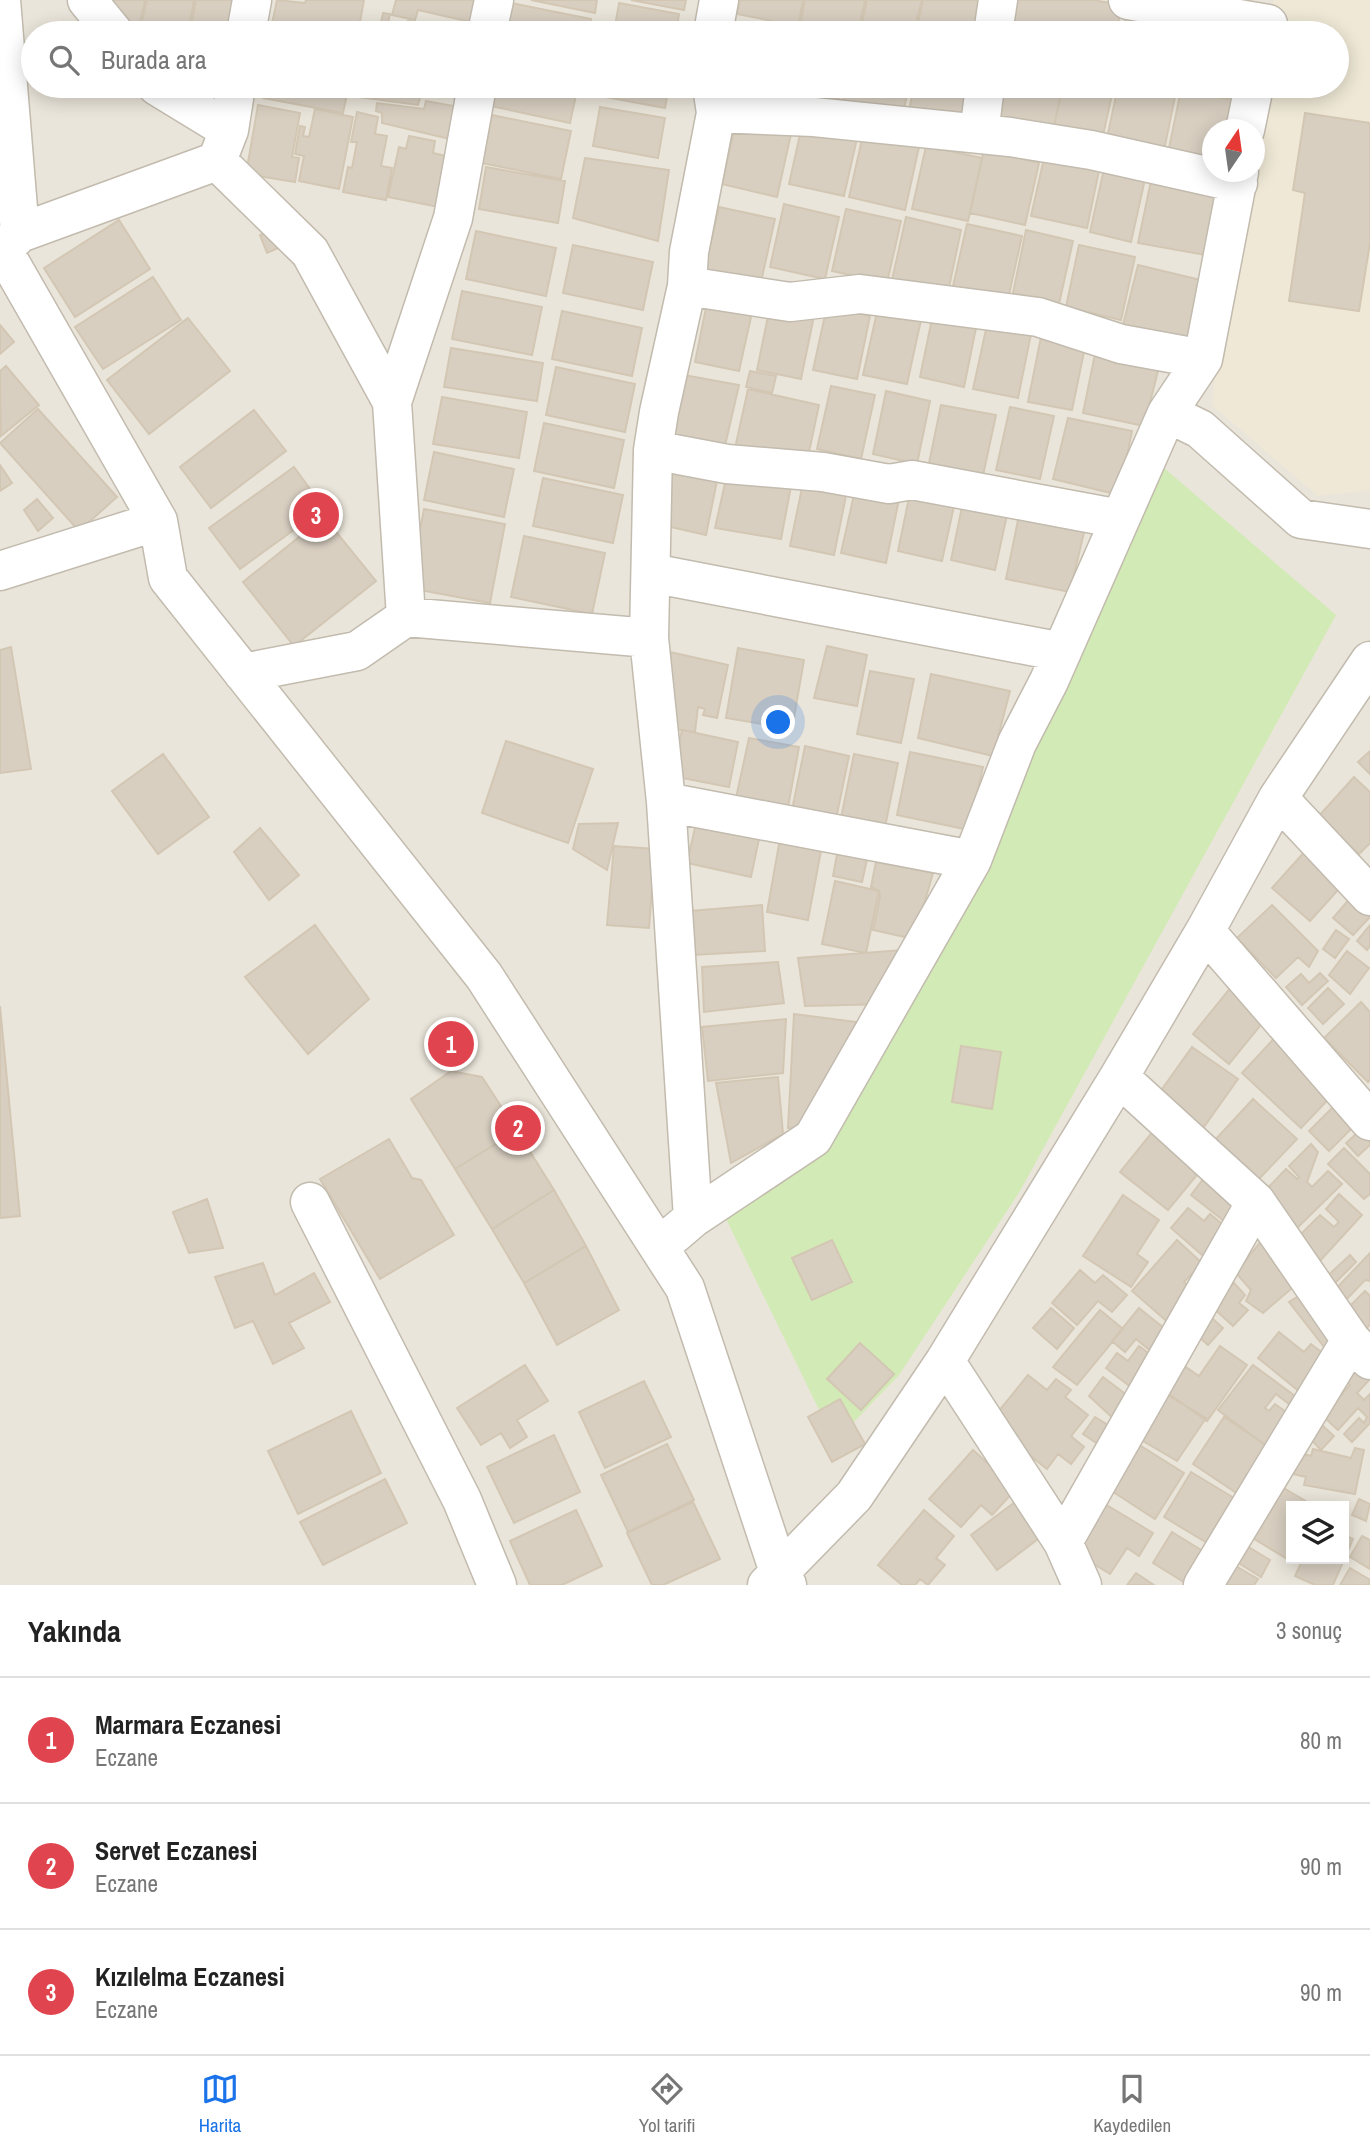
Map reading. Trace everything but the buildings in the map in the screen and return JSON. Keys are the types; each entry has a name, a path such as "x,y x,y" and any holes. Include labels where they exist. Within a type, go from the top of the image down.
{"street":[{"path":"1,0 6,244 158,521 168,578 484,976 685,1289 778,1580"},
{"path":"87,0 104,21"},
{"path":"248,21 252,0"},
{"path":"490,21 494,0"},
{"path":"715,21 719,0"},
{"path":"995,21 998,0"},
{"path":"1128,0 1270,19"},
{"path":"170,98 223,146 310,252 392,402"},
{"path":"223,146 233,98"},
{"path":"406,617 392,402 453,218 476,98"},
{"path":"979,134 984,98"},
{"path":"1247,119 1252,98"},
{"path":"694,1218 666,802 649,638 653,450 687,286 689,252 714,99 814,117 979,134 1091,150 1202,170"},
{"path":"6,244 223,146"},
{"path":"659,1247 694,1218 813,1139 972,860 1017,743 1062,652 1167,413 1203,359 1237,182"},
{"path":"687,286 790,302 860,294 1038,317 1121,344 1203,359"},
{"path":"1167,413 1200,429 1301,520 1370,529"},
{"path":"653,450 727,464 823,472 889,484 912,480 1120,519"},
{"path":"0,571 158,521"},
{"path":"651,573 1062,652"},
{"path":"243,673 357,651 406,617 649,638"},
{"path":"778,1580 854,1496 945,1361 1119,1077 1205,931 1278,798 1370,661"},
{"path":"1278,798 1370,896"},
{"path":"666,802 972,860"},
{"path":"1205,931 1370,1121"},
{"path":"1119,1077 1256,1202 1361,1350 1203,1585"},
{"path":"310,1202 462,1500 497,1585"},
{"path":"1063,1542 1256,1202"},
{"path":"945,1361 1063,1542 1083,1585"}],"shaded area":[{"path":"0,0 1370,0 1370,1585 0,1585"},
{"path":"1274,0 1370,0 1370,490 1318,496 1212,405 1238,182 1265,182 1265,119 1254,119 1254,98 1349,98 1349,21 1269,21"}],"green space":[{"path":"1157,462 1336,615 1020,1191 899,1375 848,1428 824,1420 726,1219 836,1130"}],"place":[{"name":"Kızılelma Eczanesi","path":"316,515"},
{"name":"Marmara Eczanesi","path":"451,1044"},
{"name":"Servet Eczanesi","path":"518,1128"}]}
